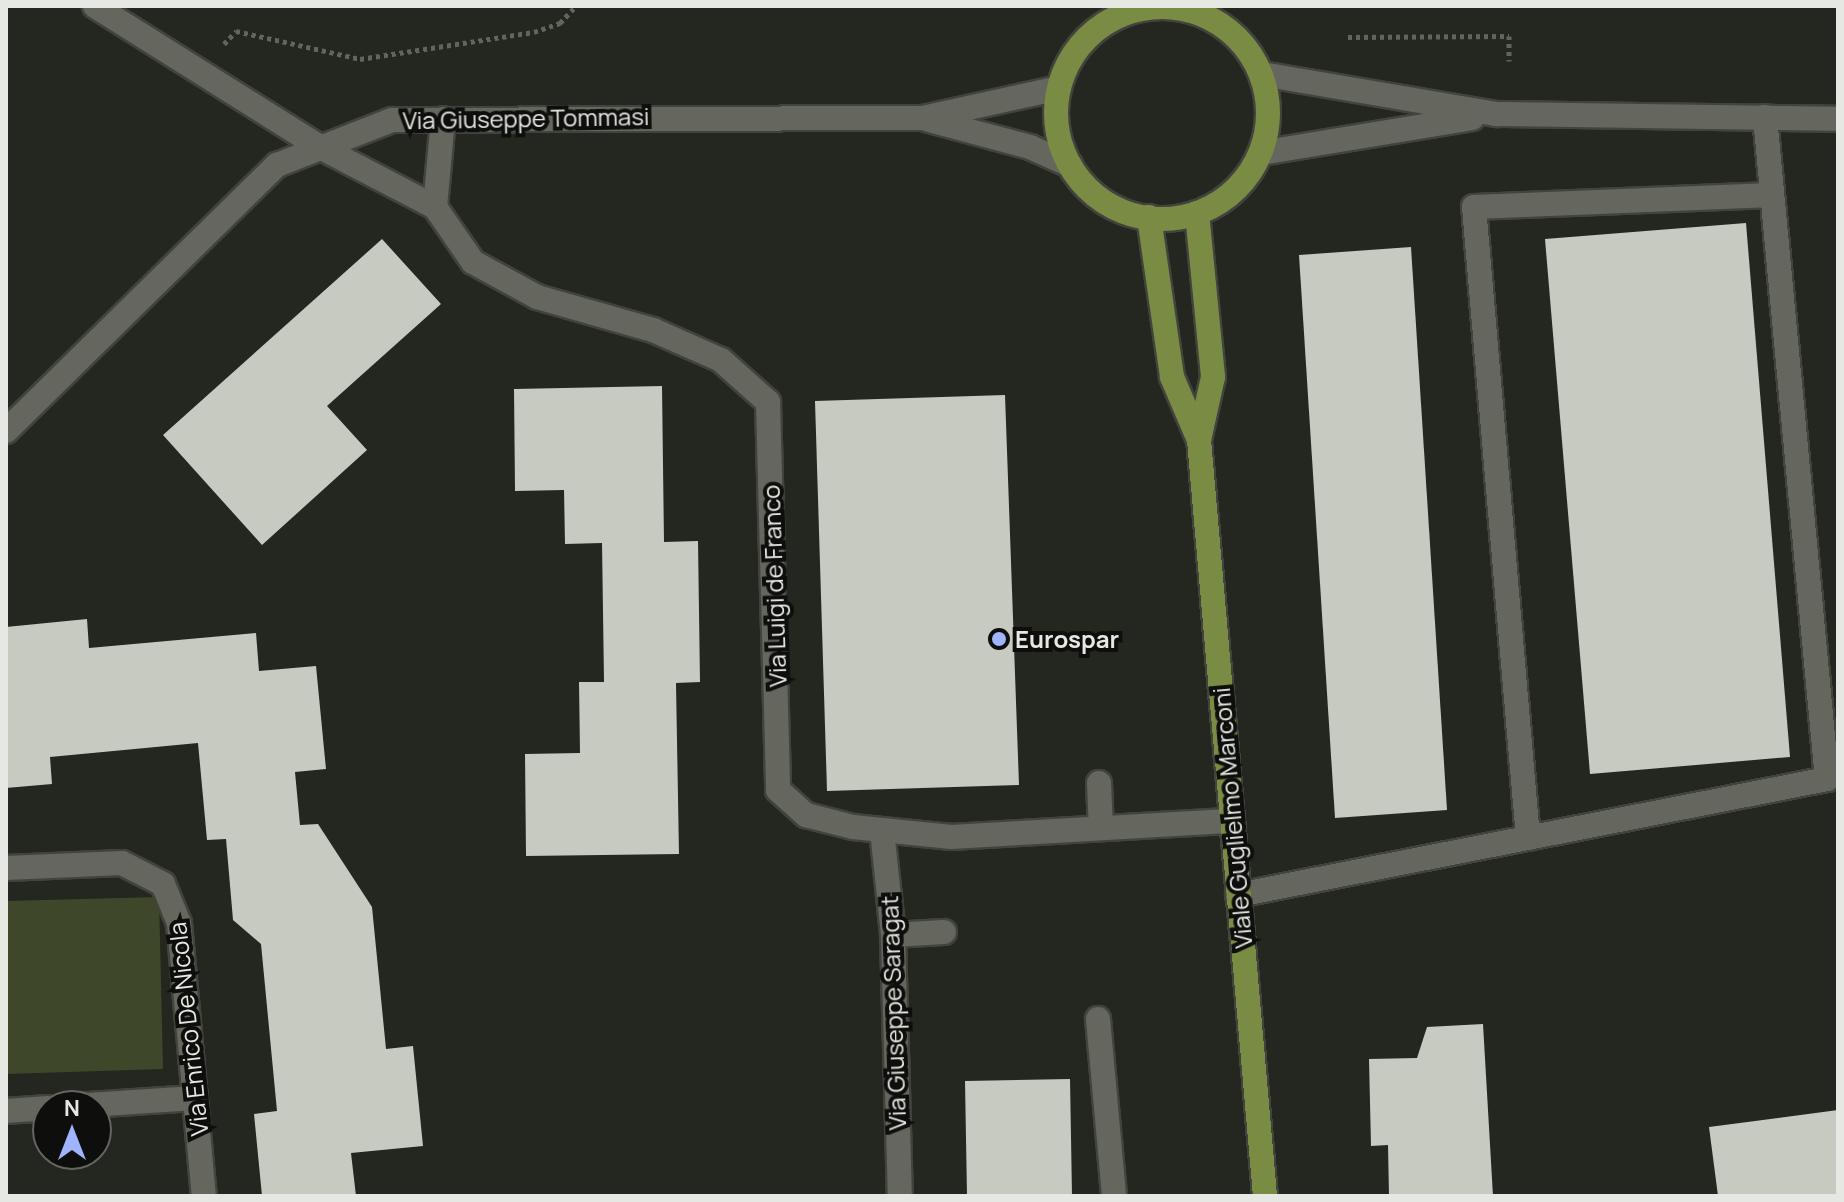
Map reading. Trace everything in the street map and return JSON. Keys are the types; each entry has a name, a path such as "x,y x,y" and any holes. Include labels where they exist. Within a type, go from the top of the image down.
{"main road":[{"path":"1184,8 1217,22 1244,44 1262,74 1268,126 1261,153 1246,178 1224,199 1197,213 1149,217 1099,196 1070,165 1056,114 1059,88 1085,39 1107,14 1184,8"},
{"name":"Viale Guglielmo Marconi","path":"1197,213 1213,377 1199,440 1265,1196"},
{"name":"Viale Guglielmo Marconi","path":"1149,217 1172,377 1199,440"}],"street":[{"path":"95,6 320,147 435,207 443,119"},
{"path":"1262,74 1497,114 1838,119"},
{"name":"Via Giuseppe Tommasi","path":"8,425 277,165 392,120 923,118 1059,88"},
{"path":"1261,153 1497,114"},
{"path":"1238,895 1827,779 1765,117"},
{"name":"Via Giuseppe Tommasi","path":"923,118 1030,147 1070,165"},
{"path":"1528,838 1474,207 1772,195"},
{"name":"Via Luigi de Franco","path":"435,207 473,262 537,297 653,330 721,360 768,402 778,790 806,815 882,830 951,837 1232,821"},
{"path":"1099,783 1101,828"},
{"name":"Via Giuseppe Saragat","path":"882,830 893,935 900,1196"},
{"name":"Via Enrico De Nicola","path":"6,868 122,863 163,884 179,923 204,1196"},
{"path":"893,935 944,932"},
{"path":"1098,1019 1114,1196"},
{"path":"112,1103 195,1098"},
{"path":"6,1111 32,1109"}],"path":[{"path":"199,72 236,31 360,59 534,32 560,23 576,6"},
{"path":"1348,37 1509,36 1509,61"}],"green space":[{"path":"159,897 163,1069 6,1074 6,901"}],"building":[{"path":"1746,223 1790,757 1590,774 1545,239"},
{"path":"382,239 441,304 327,406 367,450 262,545 163,435"},
{"path":"1411,247 1447,810 1335,818 1299,255"},
{"path":"662,386 664,542 698,541 700,682 676,683 679,854 526,856 525,754 580,753 579,682 604,682 602,543 565,544 564,490 515,491 514,389"},
{"path":"1005,395 1019,785 827,791 815,401"},
{"path":"87,619 89,648 256,633 259,671 316,666 326,769 295,772 300,825 318,824 372,907 386,1049 413,1046 423,1146 351,1153 356,1196 262,1196 254,1114 277,1111 261,944 233,920 226,839 207,840 198,743 50,757 52,784 6,788 6,627"},
{"path":"1483,1024 1493,1196 1389,1196 1388,1145 1371,1146 1369,1059 1417,1058 1427,1027"},
{"path":"1070,1079 1072,1196 967,1196 965,1081"},
{"path":"1838,1110 1838,1196 1718,1196 1709,1127"}],"place":[{"name":"Eurospar","path":"999,639"}]}
